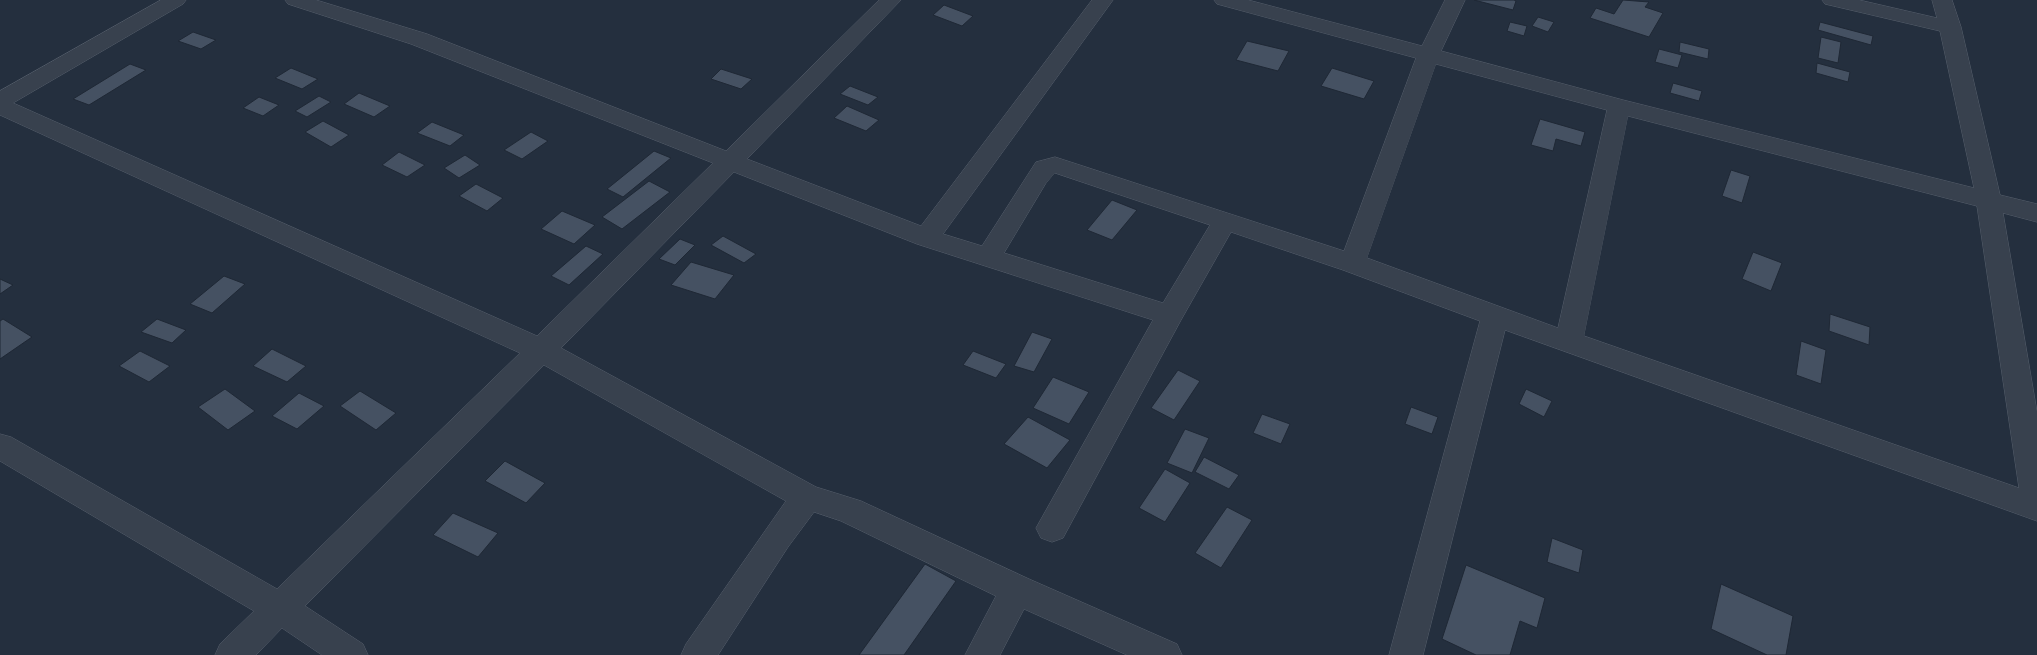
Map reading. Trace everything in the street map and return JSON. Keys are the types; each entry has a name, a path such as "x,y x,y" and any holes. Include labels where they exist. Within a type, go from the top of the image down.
{"street":[{"path":"0,101 176,0"},
{"path":"295,0 419,39 926,238 1170,315"},
{"path":"232,655 541,350 891,0"},
{"path":"926,238 1103,0"},
{"path":"1224,0 1619,106 2037,213"},
{"path":"1352,263 1429,54 1454,0"},
{"path":"1832,0 1950,27"},
{"path":"1942,0 1950,27 1989,201 2037,504"},
{"path":"0,106 541,350 807,497 850,511 1018,590 1165,655"},
{"path":"1568,342 1619,106"},
{"path":"988,258 1041,173 1045,168 1056,165 1352,263 1495,316 2037,508"},
{"path":"1052,528 1170,315 1226,220"},
{"path":"1406,655 1495,316"},
{"path":"0,446 280,608 351,655"},
{"path":"698,655 777,537 807,497"},
{"path":"982,655 1018,590"}],"building":[{"path":"1474,0 1514,0 1516,1 1513,10"},
{"path":"1623,0 1649,2 1645,7 1663,13 1649,37 1590,18 1596,8 1614,14"},
{"path":"944,5 973,16 962,26 933,15"},
{"path":"1538,17 1554,22 1548,32 1532,26"},
{"path":"1510,22 1527,26 1524,36 1507,31"},
{"path":"1820,22 1873,36 1871,45 1818,30"},
{"path":"193,32 216,40 201,49 178,41"},
{"path":"1821,37 1841,42 1838,63 1818,58"},
{"path":"1247,41 1289,51 1278,71 1236,60"},
{"path":"1680,42 1709,49 1708,59 1679,52"},
{"path":"1659,49 1682,55 1678,68 1655,62"},
{"path":"1817,63 1850,72 1848,82 1816,73"},
{"path":"130,64 146,70 89,105 73,99"},
{"path":"291,68 318,79 302,89 275,78"},
{"path":"1332,68 1374,81 1364,99 1321,86"},
{"path":"721,69 752,79 741,89 711,79"},
{"path":"1673,83 1702,91 1699,101 1670,93"},
{"path":"850,86 878,97 868,105 840,94"},
{"path":"359,93 390,106 374,117 344,104"},
{"path":"319,96 331,102 307,117 295,111"},
{"path":"259,97 279,105 263,116 243,108"},
{"path":"847,106 879,120 866,131 834,118"},
{"path":"1540,119 1585,132 1581,146 1556,139 1553,151 1531,145"},
{"path":"323,121 349,135 331,147 305,132"},
{"path":"432,122 464,135 450,146 417,133"},
{"path":"531,132 548,141 522,159 504,150"},
{"path":"654,151 671,158 623,197 607,189"},
{"path":"399,152 425,165 407,177 382,165"},
{"path":"465,155 480,165 459,178 444,168"},
{"path":"1731,170 1750,176 1742,203 1722,196"},
{"path":"649,181 670,192 622,229 602,217"},
{"path":"476,184 503,198 487,211 459,196"},
{"path":"1112,200 1137,210 1112,240 1087,230"},
{"path":"562,211 595,225 574,244 541,229"},
{"path":"723,236 756,254 744,263 711,245"},
{"path":"680,239 695,245 675,265 659,259"},
{"path":"586,246 603,254 569,285 551,276"},
{"path":"1753,252 1782,263 1771,291 1742,279"},
{"path":"691,262 734,275 715,299 671,285"},
{"path":"224,276 245,284 212,313 190,304"},
{"path":"0,279 13,285 0,294"},
{"path":"1830,314 1870,327 1869,345 1829,331"},
{"path":"3,319 32,337 0,359 0,321"},
{"path":"157,319 186,330 172,343 141,332"},
{"path":"1032,332 1052,339 1034,372 1014,366"},
{"path":"1801,341 1826,350 1821,384 1796,375"},
{"path":"272,349 306,366 287,382 253,366"},
{"path":"140,351 170,366 149,382 119,366"},
{"path":"973,351 1006,364 996,378 963,365"},
{"path":"1178,370 1200,381 1174,420 1151,408"},
{"path":"1053,377 1089,392 1069,424 1033,408"},
{"path":"225,389 255,411 228,430 198,407"},
{"path":"1526,389 1552,401 1544,417 1519,404"},
{"path":"360,391 396,413 376,430 340,406"},
{"path":"299,393 324,406 297,429 272,416"},
{"path":"1411,407 1438,417 1432,434 1405,424"},
{"path":"1262,414 1290,424 1281,444 1253,433"},
{"path":"1028,417 1070,440 1047,468 1004,444"},
{"path":"1185,429 1209,438 1192,473 1167,463"},
{"path":"1204,457 1239,475 1229,489 1195,472"},
{"path":"505,461 545,483 526,503 485,481"},
{"path":"1165,469 1190,483 1165,522 1139,508"},
{"path":"1227,507 1252,520 1221,568 1195,553"},
{"path":"453,513 498,533 478,557 433,535"},
{"path":"1552,538 1583,550 1579,573 1547,562"},
{"path":"925,564 956,581 904,655 859,655"},
{"path":"1466,565 1545,598 1537,628 1520,621 1510,655 1476,655 1442,639"},
{"path":"1721,584 1793,616 1786,655 1767,655 1711,629"}]}
